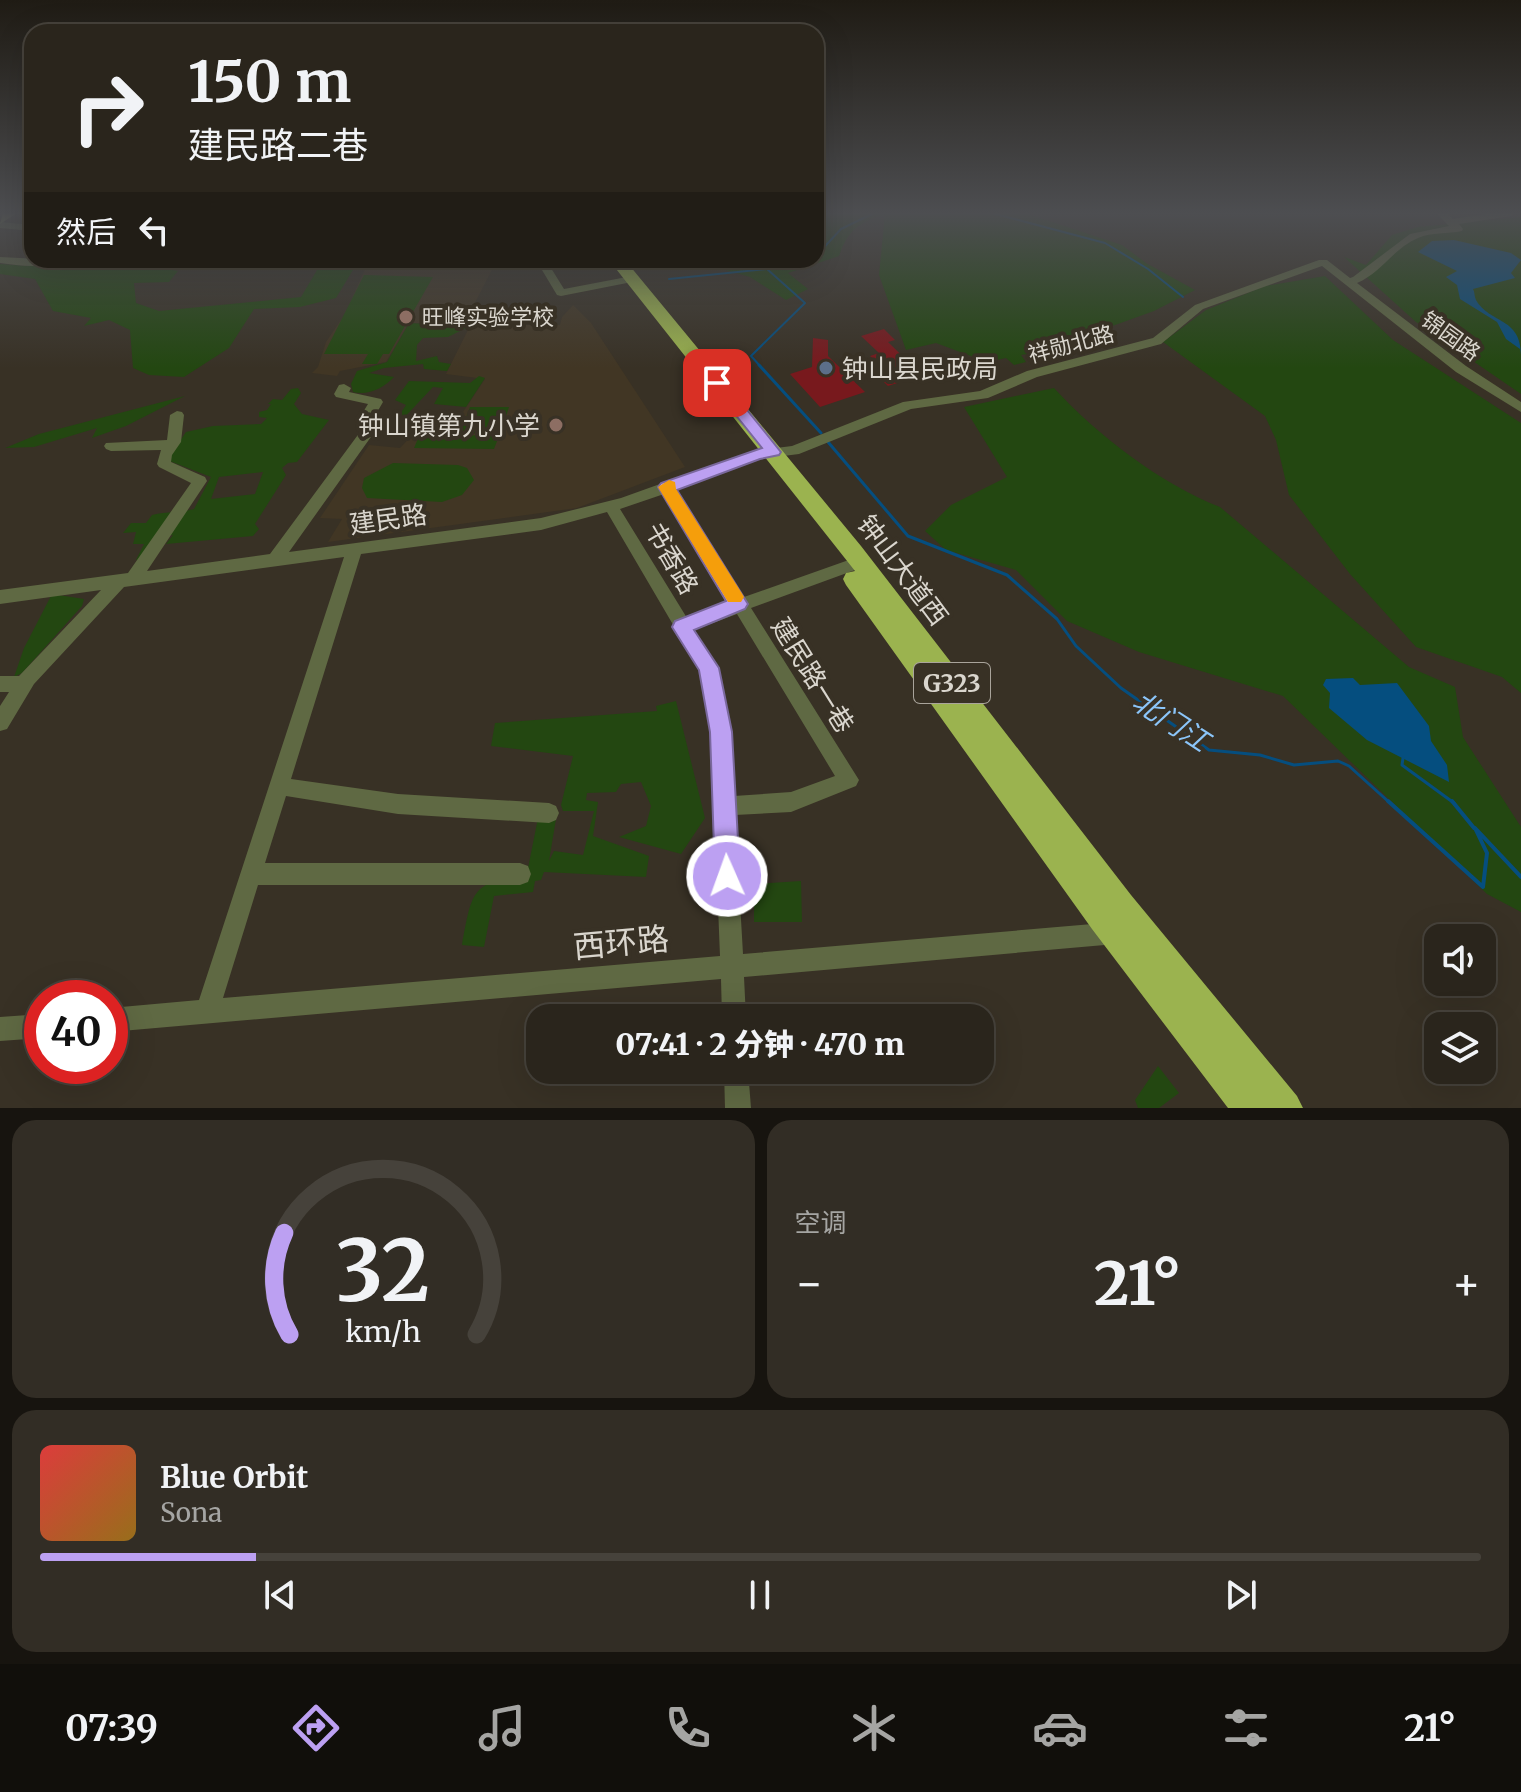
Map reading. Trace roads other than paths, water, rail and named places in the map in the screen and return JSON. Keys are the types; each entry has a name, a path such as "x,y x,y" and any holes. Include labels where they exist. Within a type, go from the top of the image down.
{"highway":[{"name":"钟山大道西","path":"623,273 852,564 1125,927 1250,1108"},
{"name":"钟山大道西","path":"1125,927 1285,1108"}],"street":[{"name":"祥勋北路","path":"765,453 794,451 908,405 983,395 1032,374 1157,341 1199,307 1316,265"},
{"name":"锦园路","path":"1326,265 1461,369 1521,408"},
{"path":"1348,282 1370,274 1376,265"},
{"path":"546,268 561,293 623,273"},
{"path":"275,560 371,427 364,422 376,402 341,394 344,388"},
{"path":"0,723 25,684 126,580 200,481 164,464 165,454 172,445 177,415"},
{"path":"111,446 172,445"},
{"name":"建民路","path":"0,597 541,524 611,506 765,453"},
{"name":"建民路一巷","path":"667,487 849,780 791,802 724,806"},
{"name":"书香路","path":"611,506 708,668 721,732 733,1004"},
{"path":"207,1012 354,550"},
{"path":"682,627 852,564"},
{"path":"0,684 25,684"},
{"path":"278,786 398,804 549,813"},
{"path":"251,874 520,874"},
{"name":"西环路","path":"128,1019 1125,927"},
{"path":"0,1029 24,1027"},
{"path":"737,1084 738,1108"}],"water":[{"path":"1444,265 1517,265 1511,273 1515,278 1473,289 1482,308 1516,334 1520,343 1521,355 1520,349 1506,339 1497,322 1460,299 1457,285 1446,277 1457,271"},
{"path":"1353,678 1360,685 1397,683 1429,726 1431,741 1447,765 1449,782 1367,740 1329,708 1330,693 1323,685 1326,679"}],"waterway":[{"path":"1141,265 1183,297"},
{"path":"669,279 767,269"},
{"name":"北门江","path":"761,367 751,356 805,303 767,269"},
{"name":"北门江","path":"759,365 821,433"},
{"name":"北门江","path":"828,442 908,536 1007,575 1057,619 1076,646 1121,688 1209,750 1260,755 1294,765 1338,761 1349,766 1390,803"},
{"path":"1403,758 1402,765 1453,802"},
{"name":"北门江","path":"1388,801 1483,887 1487,853 1475,828 1521,877"},
{"path":"1453,802 1474,828"}],"place":[{"name":"旺峰实验学校","path":"406,317"},
{"name":"钟山县民政局","path":"826,368"},
{"name":"钟山镇第九小学","path":"556,425"}]}
